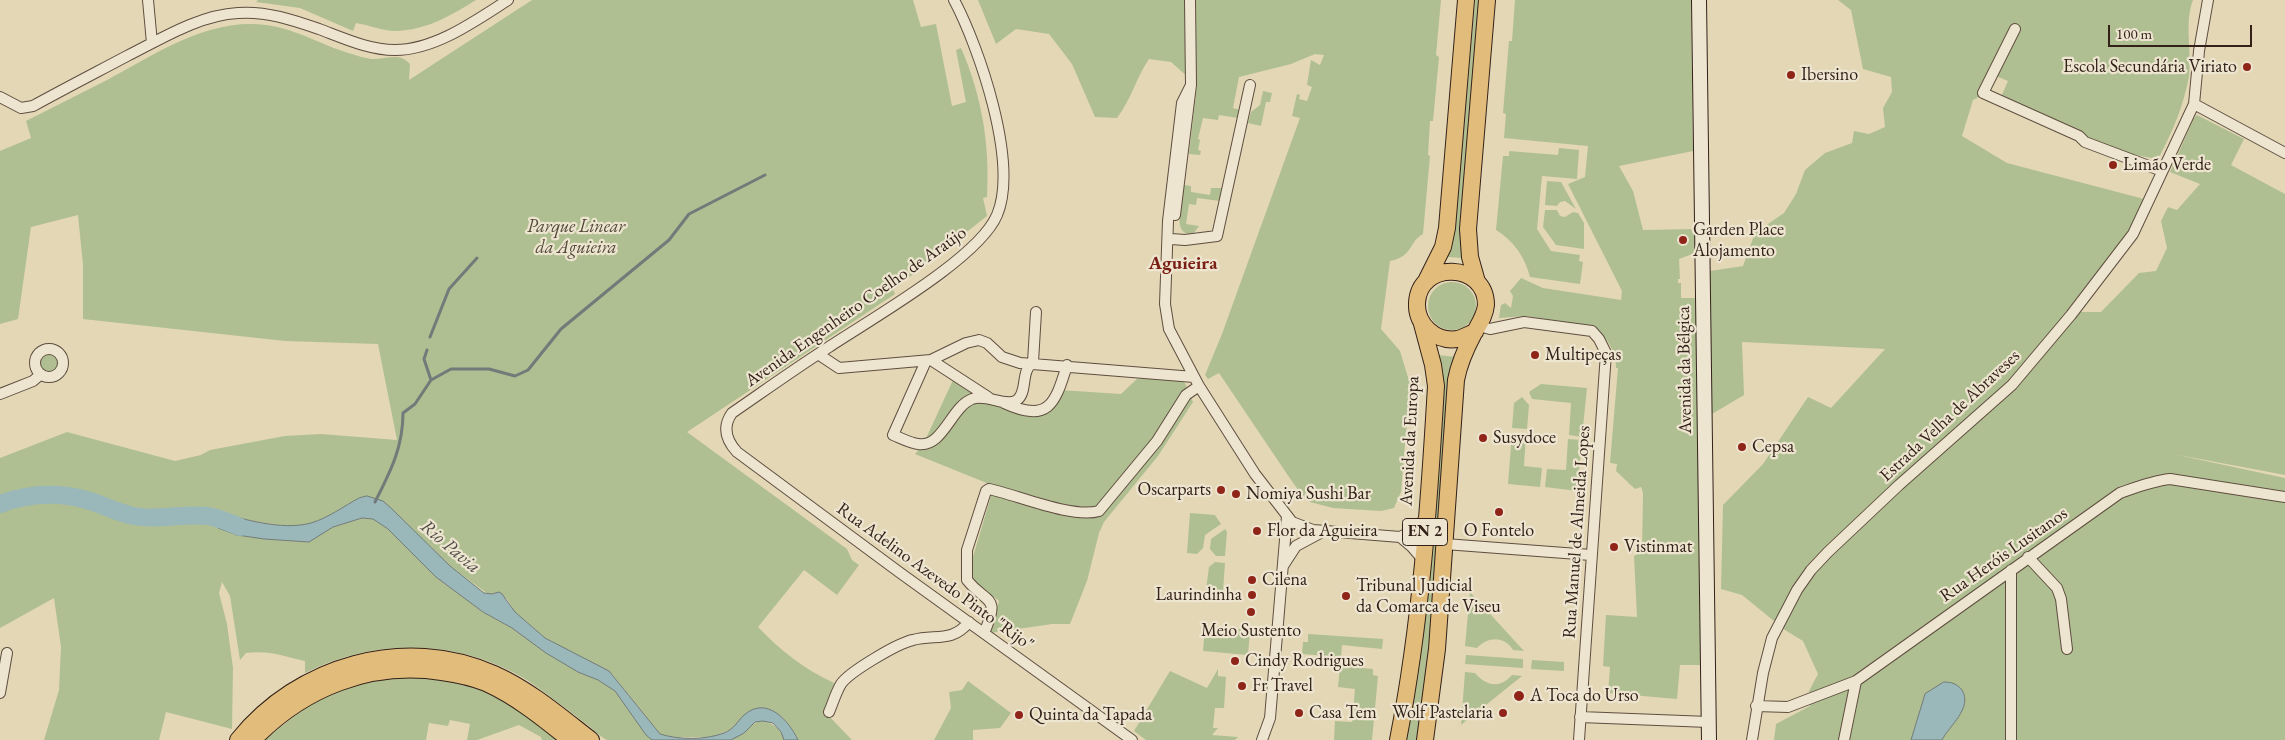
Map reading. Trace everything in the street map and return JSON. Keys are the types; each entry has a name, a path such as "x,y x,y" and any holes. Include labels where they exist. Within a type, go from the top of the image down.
{"main road":[{"name":"EN 2","path":"1422,324 1418,316 1417,298 1443,247 1447,228 1466,0"},
{"name":"EN 2","path":"1425,740 1435,675 1456,380 1466,351 1483,318 1486,305 1470,257 1468,229 1487,0"},
{"name":"Avenida da Bélgica","path":"1698,0 1709,740"},
{"path":"1424,283 1434,275 1445,271 1457,271 1468,275 1477,282"},
{"path":"1422,324 1434,334 1448,339 1458,338 1477,329"},
{"name":"Avenida da Europa","path":"1398,740 1415,642 1424,562 1436,386 1433,365 1422,324"},
{"path":"238,740 251,725 284,696 315,678 338,668 362,662 388,657 410,657 455,661 493,673 533,696 591,740"},
{"path":"253,740 285,711 315,692 360,676 413,669 453,674 483,682 515,698 570,740"}],"street":[{"path":"148,0 152,43"},
{"path":"0,97 21,108 33,106 183,28 217,16 236,12 254,12 289,18 374,48 394,50 412,49 442,38 508,0"},
{"name":"Avenida Engenheiro Coelho de Araújo","path":"726,434 726,426 732,414 920,286 972,248 990,228 998,213 1002,189 1002,162 998,129 980,60 954,0"},
{"path":"1167,261 1191,85 1190,0"},
{"name":"Estrada Velha de Abraveses","path":"1752,740 1756,706 1772,638 1796,590 1828,552 2018,378 2133,234 2194,104 2200,42 2208,0"},
{"path":"2014,29 1983,93 2079,136 2085,142 2162,171"},
{"path":"1191,85 1182,103 1168,220 1166,317 1169,328 1196,382 1255,474 1286,516 1299,526 1324,531 1400,537 1414,530 1426,516"},
{"path":"1171,239 1185,240 1217,236 1250,85"},
{"path":"2194,104 2285,153"},
{"path":"928,360 988,397 1010,403 1019,398 1027,368 1033,362 1036,312"},
{"name":"Rua Manuel de Almeida Lopes","path":"1477,329 1490,329 1524,322 1592,331 1604,345 1607,358 1591,555 1579,740"},
{"path":"818,354 839,368 928,360 966,343 979,340 1008,359 1020,363 1033,362 1196,382"},
{"path":"928,360 893,435 916,444 924,444 941,433 955,412 964,403 975,398 988,397"},
{"path":"1001,401 1020,410 1031,412 1046,408 1058,394 1068,366"},
{"path":"0,394 33,381 41,374"},
{"path":"984,633 990,618 992,605 990,599 967,580 967,550 986,491 989,489 1004,492 1066,510 1090,514 1099,511 1157,441 1196,382"},
{"name":"Rua Adelino Azevedo Pinto \"Rijo\"","path":"726,434 729,443 737,452 1132,740"},
{"name":"Rua Heróis Lusitanos","path":"1756,706 1788,706 1856,681 2120,494 2154,481 2170,479 2285,498"},
{"path":"1262,740 1268,729 1270,718 1286,516"},
{"path":"1282,566 1296,546 1299,537 1299,526"},
{"path":"1296,546 1324,531"},
{"path":"1400,537 1412,547 1424,562"},
{"path":"1445,544 1591,555"},
{"path":"2028,558 2057,588 2061,599 2067,649"},
{"path":"2011,570 2012,740"},
{"path":"829,712 842,683 878,656 913,640 950,636 964,629 969,622"},
{"path":"0,693 7,653"},
{"path":"1844,740 1856,681"},
{"path":"1580,717 1708,722"}],"green space":[{"path":"258,0 476,0 447,17 418,28 390,31 356,23 353,31 300,8 256,2"},
{"name":"Parque Linear da Aguieira","path":"532,0 913,0 921,27 936,24 952,106 966,102 956,50 961,48 974,84 986,140 988,178 987,197 983,198 987,216 893,290 895,294 687,432 847,549 852,560 859,565 837,595 804,570 758,627 793,659 834,683 824,711 852,740 798,740 785,721 766,708 745,715 736,727 713,737 671,737 660,734 612,674 545,638 515,612 507,599 495,593 488,594 450,566 430,546 371,497 359,498 324,518 300,525 276,525 217,512 237,535 308,542 333,527 362,518 373,519 388,529 436,577 483,612 512,628 578,672 598,680 615,691 646,735 652,740 607,740 530,682 504,668 476,657 448,651 419,648 389,649 360,653 332,661 305,673 305,661 276,654 262,652 246,653 240,660 230,596 222,582 219,593 227,624 233,668 232,729 166,712 159,740 44,740 59,690 61,647 54,598 0,628 0,458 67,432 175,461 201,455 210,450 285,436 321,434 397,440 378,344 285,341 83,319 83,265 78,215 31,227 18,319 0,324 0,151 31,138 26,121 163,49 203,32 245,24 277,27 364,58 397,57 406,60 410,64 409,80"},
{"path":"978,0 1441,0 1436,55 1439,57 1433,121 1430,121 1428,155 1430,156 1423,234 1415,240 1403,256 1390,261 1381,329 1400,351 1410,384 1401,492 1394,508 1381,511 1333,508 1310,502 1304,498 1219,373 1208,379 1205,375 1222,334 1300,118 1292,116 1297,94 1300,95 1299,99 1307,101 1312,87 1307,85 1311,60 1320,65 1324,55 1315,54 1291,64 1239,77 1233,108 1240,110 1238,118 1219,115 1218,120 1203,118 1198,139 1200,140 1198,150 1201,151 1200,155 1189,154 1197,85 1171,62 1149,59 1117,118 1095,117 1072,64 1049,34 1016,29 996,44"},
{"path":"1475,0 1482,0 1462,258 1448,257 1446,256 1456,218"},
{"path":"1515,0 1691,0 1693,151 1619,166 1633,191 1643,230 1695,229 1695,253 1679,259 1680,279 1678,279 1678,283 1681,283 1681,298 1696,298 1701,665 1680,665 1677,699 1608,693 1610,667 1603,666 1606,615 1637,617 1634,556 1642,551 1643,493 1641,487 1635,489 1616,471 1617,464 1610,463 1618,368 1616,368 1613,351 1603,335 1594,327 1527,316 1499,318 1501,305 1505,303 1511,308 1513,296 1510,291 1521,278 1543,288 1621,300 1622,291 1568,184 1585,177 1588,146 1504,138 1506,114 1503,113 1509,41 1512,41"},
{"path":"1838,0 2193,0 2189,18 2190,66 2187,87 2177,119 2158,159 2134,155 2091,140 2001,97 2008,81 1996,76 1989,92 1973,100 1962,136 2007,163 2144,199 2119,247 2066,312 2101,312 2139,273 2156,271 2167,248 2161,221 2168,207 2177,210 2200,184 2170,172 2197,115 2244,139 2231,165 2285,194 2285,475 2173,454 2285,478 2285,740 1774,740 1776,724 1810,706 1809,691 1818,674 1803,641 1785,630 1742,595 1721,589 1723,505 1763,464 1808,397 1831,408 1885,349 1742,342 1744,395 1712,414 1710,271 1743,266 1755,233 1784,213 1796,194 1805,170 1825,153 1852,143 1854,131 1869,134 1885,127 1883,108 1892,92 1891,77 1863,69 1851,10"},
{"path":"1263,91 1272,93 1270,102 1266,102 1261,126 1248,123 1251,112 1260,105"},
{"path":"1559,148 1579,150 1577,179 1542,176 1537,229 1551,251 1580,255 1579,261 1583,262 1580,284 1530,277 1518,250 1496,230 1503,156 1509,156 1509,151 1558,155"},
{"path":"1547,181 1561,182 1576,209 1565,201 1560,202 1557,206 1545,205"},
{"path":"1184,185 1191,186 1191,192 1210,195 1211,188 1223,188 1220,201 1197,198 1196,205 1189,204 1186,224 1199,226 1193,234 1182,230 1180,224 1180,207"},
{"path":"1545,210 1557,210 1560,216 1565,217 1573,212 1578,213 1584,223 1584,249 1556,245 1543,227"},
{"path":"1452,282 1461,284 1469,289 1474,297 1476,306 1474,315 1469,323 1461,328 1452,330 1443,328 1435,323 1430,315 1428,306 1430,297 1435,289 1443,284"},
{"path":"48,353 55,356 58,363 55,370 48,373 41,370 38,363 41,356"},
{"path":"1438,355 1456,357 1447,402 1427,668 1419,730 1417,740 1406,740 1421,644 1426,596"},
{"path":"1152,378 1184,381 1193,402 1158,456 1104,522 1099,533 1087,581 1070,624 1052,624 990,633 999,601 967,577 994,486 915,454 923,445 953,380 1036,411 1059,390 1121,394 1137,379"},
{"path":"1541,384 1587,388 1582,437 1569,435 1571,403 1532,399 1529,392"},
{"path":"1522,397 1529,405 1527,429 1512,428 1514,403"},
{"path":"1512,433 1526,435 1524,466 1542,468 1540,487 1508,484"},
{"path":"1568,439 1582,440 1577,491 1545,487 1547,469 1566,470"},
{"path":"1190,513 1215,515 1221,524 1205,535 1203,548 1197,554 1187,553"},
{"path":"1225,529 1227,532 1225,556 1216,556 1210,549 1211,539"},
{"path":"1215,562 1225,563 1223,591 1206,590 1209,567"},
{"path":"1470,592 1524,651 1513,650 1506,642 1496,639 1486,641 1477,648 1465,646"},
{"path":"1205,626 1250,630 1248,655 1203,651"},
{"path":"1308,634 1383,639 1382,649 1342,645 1341,657 1302,654 1303,642 1308,642"},
{"path":"1466,655 1523,659 1523,668 1465,664"},
{"path":"1532,660 1564,662 1564,671 1531,669"},
{"path":"1340,666 1373,669 1373,675 1378,676 1372,740 1334,740 1335,721 1352,722 1355,689 1338,687"},
{"path":"1218,669 1218,676 1226,677 1224,708 1215,708 1213,728 1218,728 1212,735 1238,737 1235,740 1146,740 1134,731 1170,671 1207,688"},
{"path":"1465,672 1475,673 1484,681 1493,684 1503,682 1512,675 1522,676 1461,725"},
{"path":"408,676 465,682 514,705 562,740 542,740 541,737 519,725 477,740 467,740 470,724 450,720 448,726 429,723 426,740 264,740 319,697 368,681"},
{"path":"968,681 1011,713 1000,728 973,730 973,740 934,740 951,708 949,692 962,690"},
{"path":"763,721 776,727 781,732 784,740 731,740 751,726"}],"water":[{"path":"367,496 383,501 450,566 484,593 492,594 499,592 502,594 515,612 545,638 609,671 660,734 692,738 717,735 730,729 744,715 761,708 769,709 783,718 798,740 784,740 781,732 773,723 763,721 755,722 744,733 731,740 652,740 646,735 615,691 546,653 512,628 483,612 436,577 388,529 373,519 362,518 333,527 309,542 237,535 218,528 216,512 275,525 299,525 317,521 359,498"},
{"path":"1944,682 1954,684 1962,690 1965,703 1959,716 1942,740 1911,740 1925,694"}],"waterway":[{"path":"375,502 398,449 403,413 415,404 431,380 451,369 489,369 515,376 528,370 561,329 669,240 689,214 765,175"},
{"path":"430,337 449,289 477,258"},
{"path":"427,350 424,359 431,380"},
{"name":"Rio Pavia","path":"0,504 31,496 62,495 89,501 134,516 152,518 198,515 220,519 240,527"}],"place":[{"name":"Escola Secundária Viriato","path":"2247,67"},
{"name":"Ibersino","path":"1791,75"},
{"name":"Limão Verde","path":"2113,165"},
{"name":"Garden Place Alojamento","path":"1683,240"},
{"name":"Multipeças","path":"1535,355"},
{"name":"Susydoce","path":"1483,438"},
{"name":"Cepsa","path":"1742,447"},
{"name":"Oscarparts","path":"1221,490"},
{"name":"Nomiya Sushi Bar","path":"1236,494"},
{"name":"O Fontelo","path":"1499,512"},
{"name":"Flor da Aguieira","path":"1257,531"},
{"name":"Vistinmat","path":"1614,547"},
{"name":"Cilena","path":"1252,580"},
{"name":"Laurindinha","path":"1252,595"},
{"name":"Tribunal Judicial da Comarca de Viseu","path":"1346,596"},
{"name":"Meio Sustento","path":"1251,612"},
{"name":"Cindy Rodrigues","path":"1235,661"},
{"name":"Fr Travel","path":"1242,686"},
{"name":"A Toca do Urso","path":"1519,696"},
{"name":"Casa Tem","path":"1299,713"},
{"name":"Wolf Pastelaria","path":"1503,713"},
{"name":"Quinta da Tapada","path":"1019,715"}],"district":[{"name":"Aguieira","path":"1183,264"}]}
